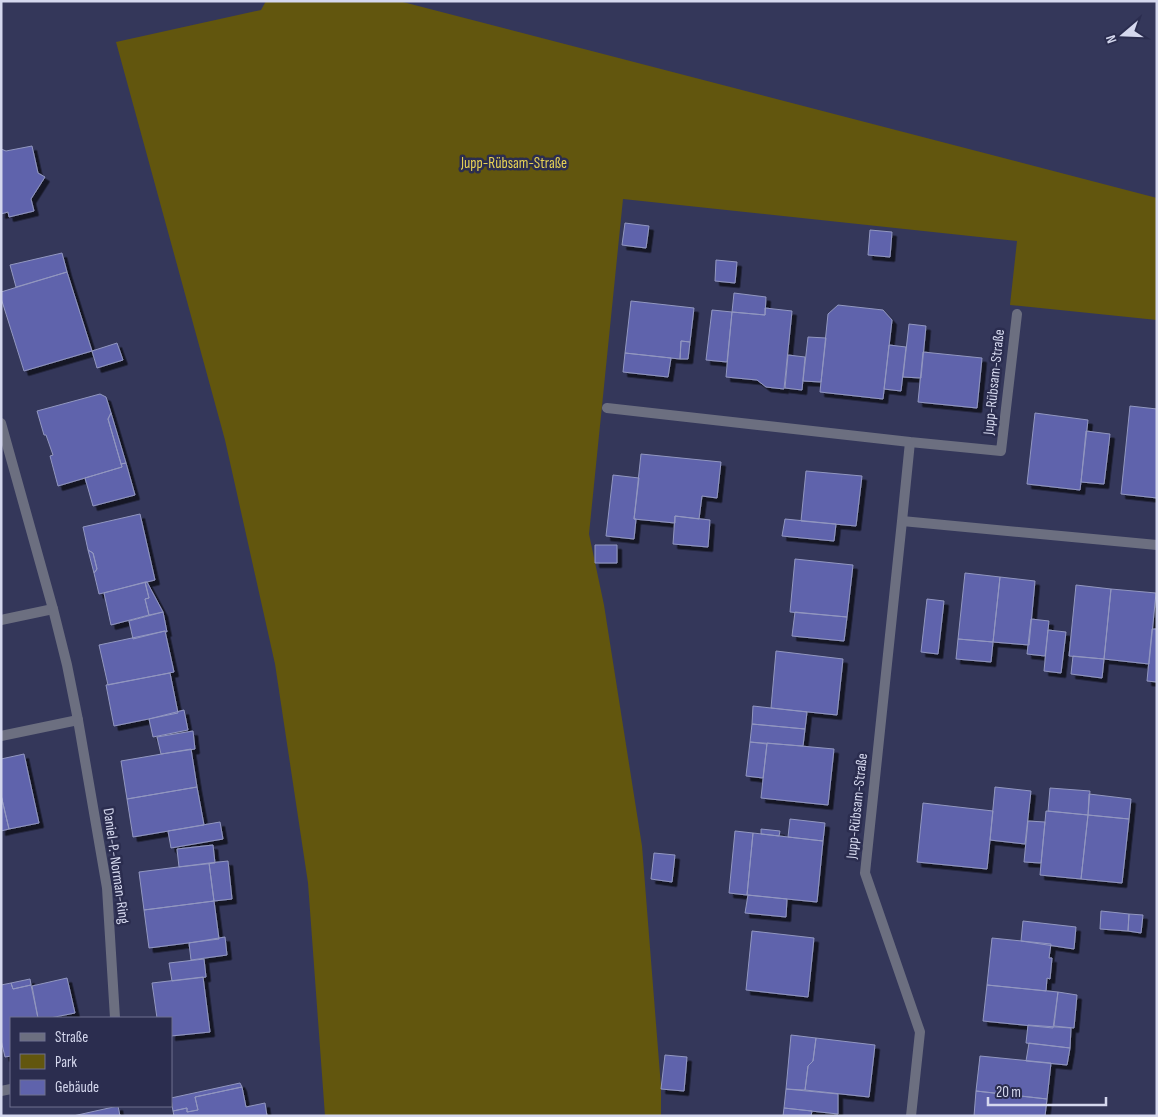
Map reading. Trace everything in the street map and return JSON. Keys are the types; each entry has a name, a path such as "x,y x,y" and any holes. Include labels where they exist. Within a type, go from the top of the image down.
{"street":[{"name":"Jupp-Rübsam-Straße","path":"607,408 1001,452 1017,314"},
{"name":"Daniel-P.-Norman-Ring","path":"1,423 53,609 67,664 78,720 107,888 115,1017"},
{"name":"Jupp-Rübsam-Straße","path":"910,442 865,873 920,1032 912,1116"},
{"path":"902,521 1157,545"},
{"path":"1,620 53,609"},
{"path":"1,736 78,720"}],"green space":[{"path":"266,1 399,1 1157,198 1157,320 1010,305 1017,241 623,199 589,534 604,605 642,846 661,1087 661,1116 325,1116 308,883 275,664 225,440 116,42 261,10"}],"building":[{"path":"32,146 38,173 45,177 31,199 34,211 9,217 8,212 1,214 1,149 6,151"},
{"path":"625,223 649,226 646,248 622,245"},
{"path":"870,230 892,232 890,257 868,255"},
{"path":"62,253 67,272 16,287 10,265"},
{"path":"716,260 737,262 735,283 715,281"},
{"path":"67,272 92,351 24,371 1,298 1,292"},
{"path":"734,293 766,297 765,315 732,312"},
{"path":"631,301 694,308 690,342 681,341 680,359 625,353"},
{"path":"838,305 883,310 892,320 883,399 820,392 828,314"},
{"path":"765,308 792,311 784,389 766,387 757,380 726,377 732,312 765,315"},
{"path":"712,310 732,312 727,362 706,360"},
{"path":"909,324 926,326 921,378 903,377"},
{"path":"808,337 826,338 821,382 803,381"},
{"path":"681,341 690,342 688,359 680,359"},
{"path":"117,343 123,360 97,368 92,351"},
{"path":"889,345 906,347 901,391 884,389"},
{"path":"923,352 982,358 977,408 918,402"},
{"path":"625,353 671,358 668,377 623,372"},
{"path":"788,355 805,357 802,390 785,388"},
{"path":"100,394 106,397 111,413 108,419 122,467 58,486 50,456 53,455 46,435 44,435 37,411"},
{"path":"1130,406 1157,409 1157,498 1121,494"},
{"path":"111,413 126,463 121,464 108,419"},
{"path":"1035,413 1088,420 1080,490 1027,484"},
{"path":"1086,431 1110,434 1104,484 1081,482"},
{"path":"641,454 721,462 717,498 702,496 699,519 675,516 675,523 634,519"},
{"path":"126,463 135,495 93,506 85,478 122,467 121,464"},
{"path":"806,471 862,476 856,526 801,521"},
{"path":"613,475 639,478 634,519 636,519 634,539 606,536"},
{"path":"140,514 155,580 99,594 94,573 97,569 93,553 88,550 83,527"},
{"path":"675,516 710,520 708,547 673,544"},
{"path":"785,519 836,524 834,541 782,536"},
{"path":"595,545 617,545 617,563 595,563"},
{"path":"88,550 93,553 97,569 94,573"},
{"path":"795,559 853,565 847,617 790,612"},
{"path":"965,573 1000,577 993,642 958,639"},
{"path":"1000,577 1035,581 1029,645 993,642"},
{"path":"145,582 149,598 145,599 149,615 111,625 104,593"},
{"path":"145,582 147,582 163,612 149,615 145,599 149,598"},
{"path":"1076,585 1111,589 1104,659 1069,656"},
{"path":"1111,589 1156,593 1149,664 1104,659"},
{"path":"927,599 944,601 938,654 921,652"},
{"path":"163,612 167,632 133,639 129,621"},
{"path":"795,612 847,617 844,641 792,636"},
{"path":"1031,619 1049,621 1045,656 1027,654"},
{"path":"1152,629 1157,629 1157,682 1147,681"},
{"path":"1048,630 1066,632 1061,673 1044,671"},
{"path":"165,631 174,672 108,685 99,645"},
{"path":"958,639 993,642 991,662 956,659"},
{"path":"776,651 843,659 837,715 771,708"},
{"path":"1073,656 1104,659 1102,678 1071,674"},
{"path":"170,673 178,713 114,726 106,685"},
{"path":"753,706 807,712 805,729 752,724"},
{"path":"184,710 188,730 153,737 149,719"},
{"path":"752,724 805,729 803,746 750,742"},
{"path":"193,731 195,749 161,754 157,737"},
{"path":"750,742 767,744 763,778 746,776"},
{"path":"767,743 834,749 828,805 761,798"},
{"path":"191,749 197,787 127,799 121,761"},
{"path":"24,754 39,823 9,829 1,795 1,759"},
{"path":"197,787 204,825 133,837 127,799"},
{"path":"995,787 1031,791 1025,844 990,840"},
{"path":"1050,788 1090,791 1088,815 1048,811"},
{"path":"1089,794 1131,799 1129,819 1088,815"},
{"path":"1,795 9,829 1,831"},
{"path":"923,803 993,811 987,869 917,862"},
{"path":"1046,811 1088,815 1081,879 1040,875"},
{"path":"1088,815 1129,819 1122,883 1081,879"},
{"path":"790,819 825,823 823,841 788,837"},
{"path":"1028,821 1045,822 1041,863 1024,862"},
{"path":"220,822 223,839 171,848 168,831"},
{"path":"761,829 780,831 779,836 761,834"},
{"path":"735,831 753,833 747,895 729,893"},
{"path":"753,833 823,841 817,902 747,895"},
{"path":"213,845 215,863 179,867 177,849"},
{"path":"654,853 675,855 672,882 651,879"},
{"path":"228,861 232,899 214,901 209,863"},
{"path":"209,863 214,901 144,910 139,872"},
{"path":"748,895 787,899 786,917 745,913"},
{"path":"214,901 219,939 149,948 144,910"},
{"path":"1101,911 1129,914 1128,931 1100,929"},
{"path":"1129,914 1143,915 1141,933 1128,931"},
{"path":"1023,921 1076,927 1074,949 1021,941"},
{"path":"752,931 814,938 808,997 746,990"},
{"path":"225,937 227,955 191,960 189,943"},
{"path":"992,938 1051,944 1049,958 1052,958 1050,979 1047,978 1046,991 987,985"},
{"path":"204,959 206,977 172,981 169,963"},
{"path":"203,977 210,1032 172,1036 172,1017 157,1017 152,983"},
{"path":"67,978 75,1013 55,1017 38,1017 32,986"},
{"path":"30,979 31,985 13,989 11,983"},
{"path":"11,983 13,989 31,985 38,1017 10,1017 10,1056 5,1057 1,1040 1,985"},
{"path":"987,985 1058,992 1053,1028 983,1021"},
{"path":"1058,992 1077,995 1074,1028 1054,1026"},
{"path":"1028,1025 1071,1028 1070,1048 1026,1043"},
{"path":"791,1035 816,1038 813,1061 808,1066 805,1090 786,1089"},
{"path":"816,1038 875,1045 869,1097 805,1090 808,1066 813,1061"},
{"path":"1029,1043 1070,1048 1067,1065 1026,1061"},
{"path":"665,1055 687,1057 684,1091 661,1089"},
{"path":"980,1056 1051,1063 1047,1099 976,1091"},
{"path":"240,1083 242,1087 195,1097 198,1110 187,1112 187,1108 173,1111 172,1098"},
{"path":"242,1087 246,1107 265,1103 267,1116 174,1116 173,1111 187,1108 187,1112 198,1110 195,1097"},
{"path":"786,1089 838,1094 838,1114 784,1108"},
{"path":"976,1091 1047,1099 1045,1116 974,1116"},
{"path":"118,1107 120,1116 73,1116"},
{"path":"784,1108 812,1111 811,1116 783,1116"}]}
